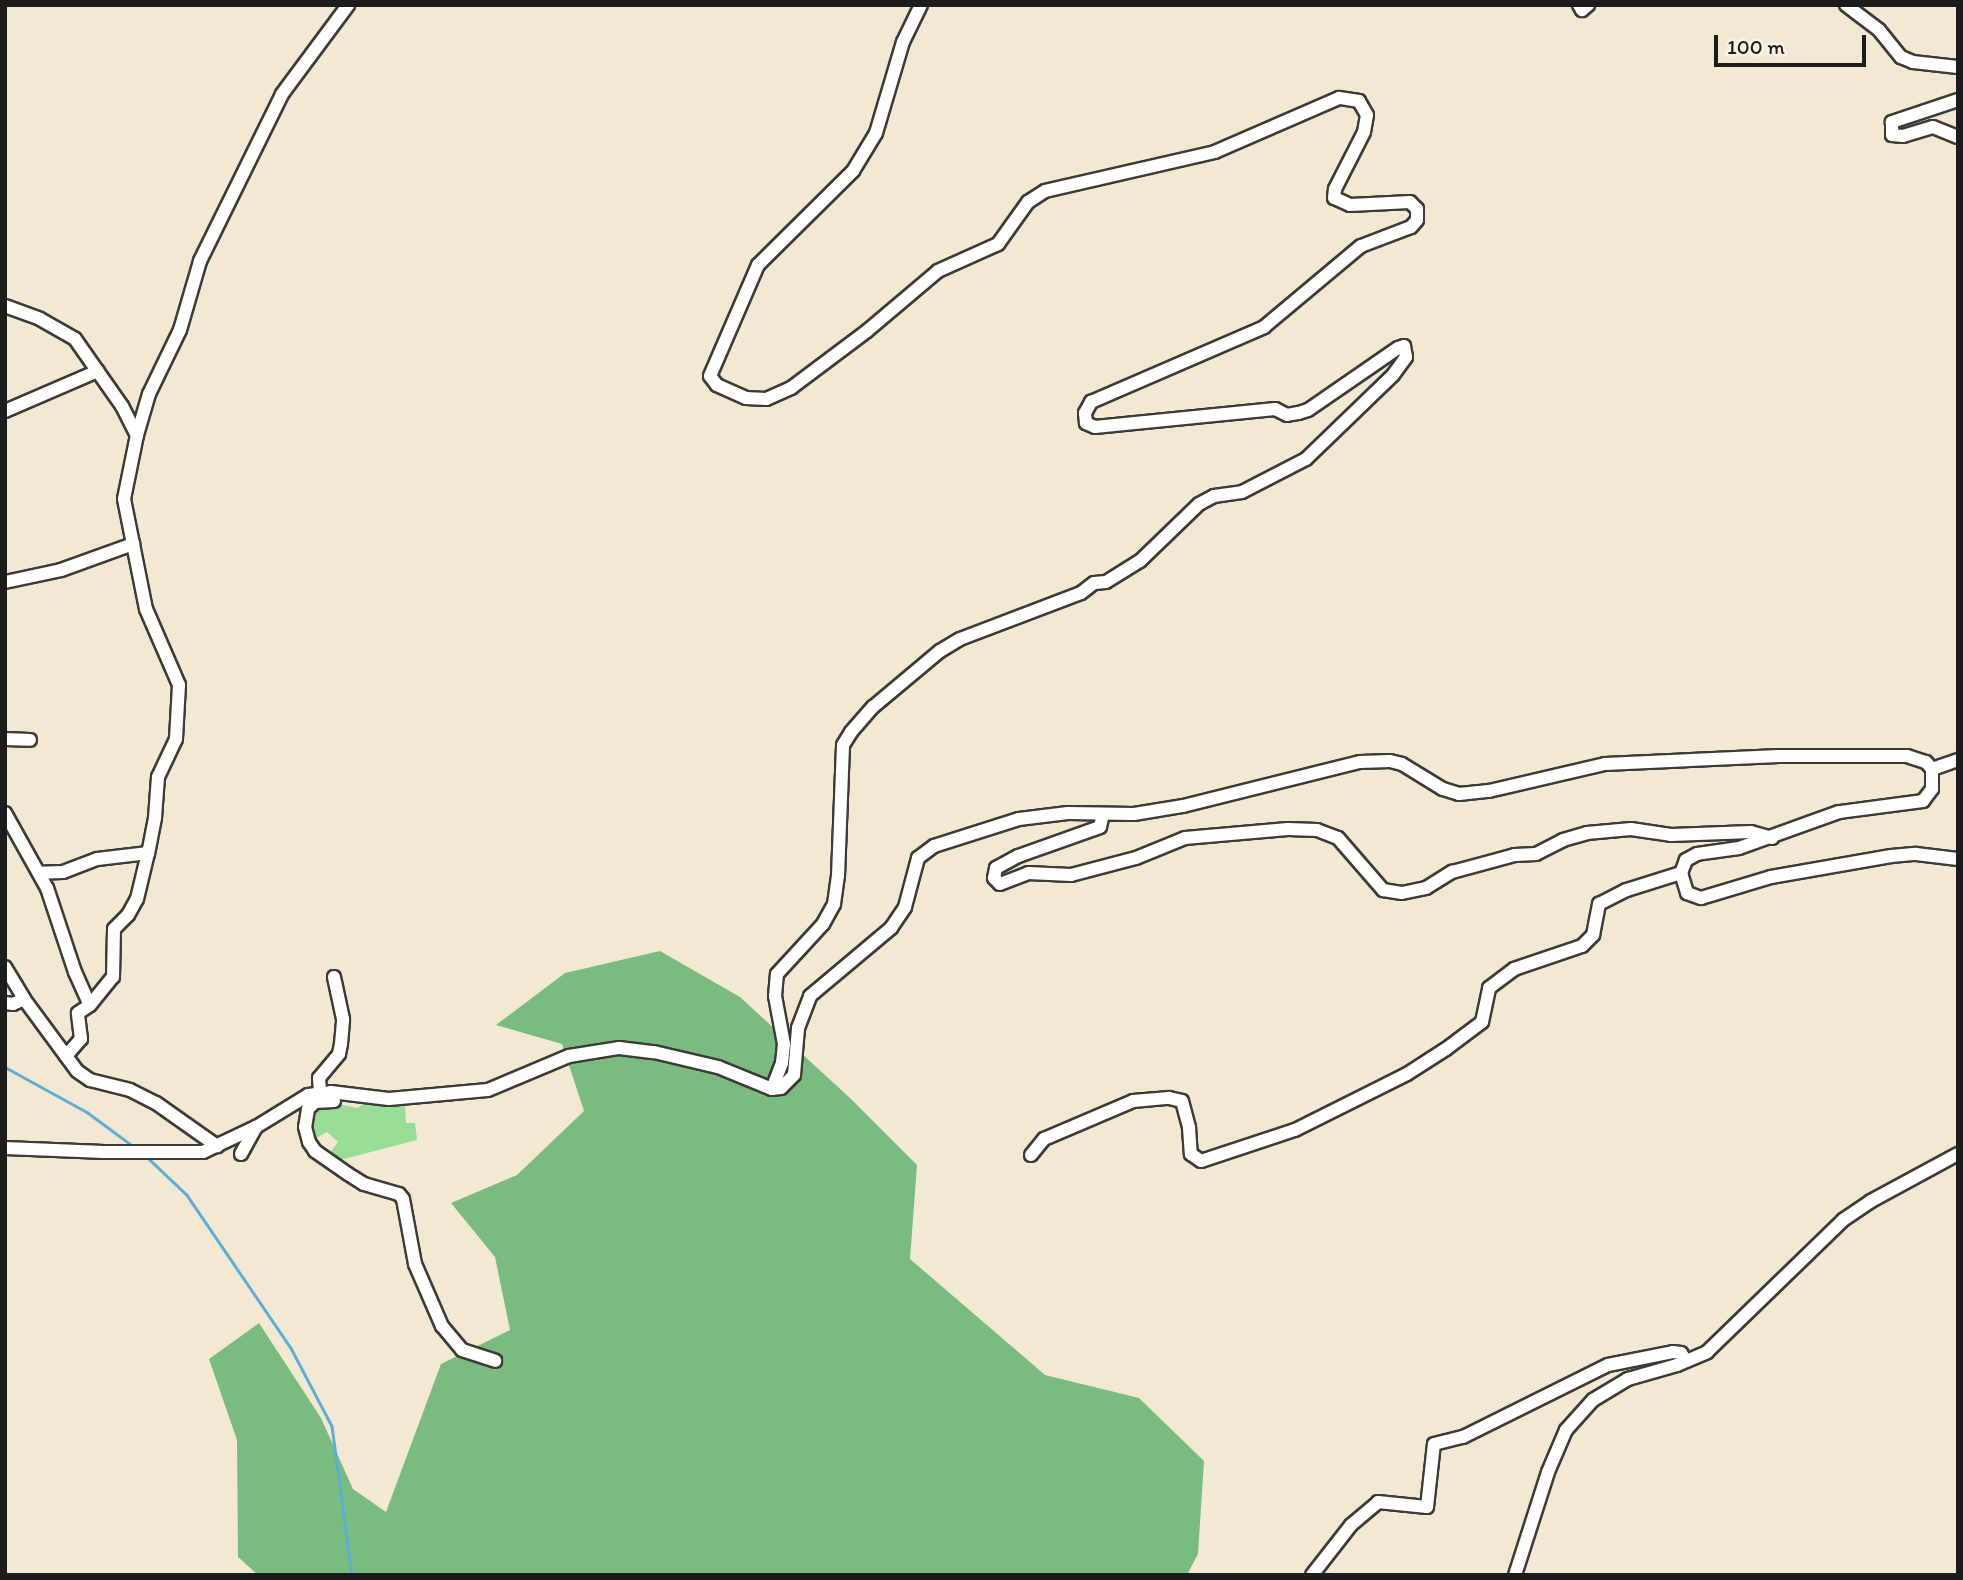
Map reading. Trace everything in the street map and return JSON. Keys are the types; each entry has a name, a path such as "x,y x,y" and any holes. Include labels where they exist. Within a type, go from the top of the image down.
{"street":[{"path":"66,1056 81,1039 78,1013 90,1005 113,977 114,929 128,915 137,899 155,818 158,777 176,739 179,685 146,609 124,499 137,435 149,394 180,330 200,261 282,93 348,5"},
{"path":"772,1089 782,1063 785,1044 776,1006 778,974 823,924 834,904 838,876 843,746 851,732 873,707 940,651 960,639 1081,593 1094,583 1106,582 1140,561 1199,503 1214,496 1242,492 1306,459 1393,375 1406,357 1404,346 1398,348 1308,410 1298,413 1287,415 1275,409 1095,427 1086,423 1085,413 1091,402 1264,327 1361,246 1411,228 1417,220 1417,209 1410,202 1350,205 1334,198 1335,189 1364,132 1367,115 1359,101 1339,98 1215,152 1045,191 1028,202 998,243 938,271 867,331 791,388 766,399 746,398 717,385 710,376 758,265 853,171 876,133 903,42 921,5"},
{"path":"1579,5 1582,10 1588,5"},
{"path":"1846,5 1879,30 1901,57 1913,62 1958,67"},
{"path":"1958,100 1892,122 1892,135 1903,136 1933,127 1958,136"},
{"path":"5,306 40,319 75,339 137,435"},
{"path":"5,411 98,371"},
{"path":"5,582 61,570 133,544"},
{"path":"5,739 30,740"},
{"path":"5,1148 191,1153 217,1146 256,1127 293,1103 320,1092 389,1099 488,1090 569,1056 619,1048 654,1052 718,1067 772,1089 782,1088 794,1076 798,1028 810,996 891,928 905,907 918,858 934,846 1019,819 1068,813 1134,814 1182,806 1360,762 1402,764 1443,789 1459,794 1489,791 1605,764 1907,756 1926,762 1932,769 1932,789 1923,801 1839,812 1739,848 1696,855 1686,860 1681,873 1687,893 1701,898 1771,877 1891,856 1916,854 1958,859"},
{"path":"1932,769 1958,760"},
{"path":"5,813 39,873 57,912 75,972 90,1005"},
{"path":"1102,814 1101,827 1018,856 996,868 993,878 1000,884 1028,873 1071,875 1136,858 1185,838 1288,829 1317,830 1338,838 1383,890 1402,893 1426,888 1452,872 1514,855 1536,854 1563,840 1587,832 1631,830 1671,835 1751,832 1772,838"},
{"path":"39,873 63,872 97,859 148,853"},
{"path":"1031,1156 1044,1139 1133,1101 1169,1098 1182,1101 1189,1128 1191,1154 1201,1161 1295,1130 1407,1074 1446,1049 1482,1022 1489,988 1514,969 1582,946 1593,935 1599,904 1627,890 1681,873"},
{"path":"5,967 24,999 77,1071 90,1080 130,1090 156,1103 217,1146"},
{"path":"320,1092 319,1078 339,1054 341,1044 343,1019 334,977"},
{"path":"5,1003 13,1004 24,999"},
{"path":"355,1097 350,1104 328,1100 310,1105 305,1127 309,1142 315,1151 364,1184 399,1194 403,1199 415,1264 442,1326 462,1350 495,1361"},
{"path":"241,1154 256,1127"},
{"path":"1515,1575 1548,1472 1566,1430 1593,1400 1611,1387 1707,1352 1728,1335 1843,1220 1871,1200 1958,1154"},
{"path":"1312,1575 1351,1525 1378,1502 1427,1507 1434,1444 1463,1437 1608,1365 1673,1352 1681,1353 1686,1361"}],"green space":[{"path":"660,951 740,997 850,1098 917,1165 910,1259 1045,1375 1139,1398 1204,1461 1198,1554 1187,1575 258,1575 238,1557 237,1440 209,1359 259,1323 321,1418 353,1489 386,1512 441,1364 510,1330 495,1257 451,1203 517,1175 584,1111 562,1044 496,1025 565,973"},
{"path":"332,1103 358,1108 363,1103 405,1106 406,1123 415,1123 417,1140 336,1161 329,1154 338,1142 327,1132 313,1140 309,1130 314,1110 321,1104"}],"waterway":[{"path":"5,1067 87,1112 133,1146"},
{"path":"147,1157 187,1195 291,1348 332,1426 352,1575"}]}
